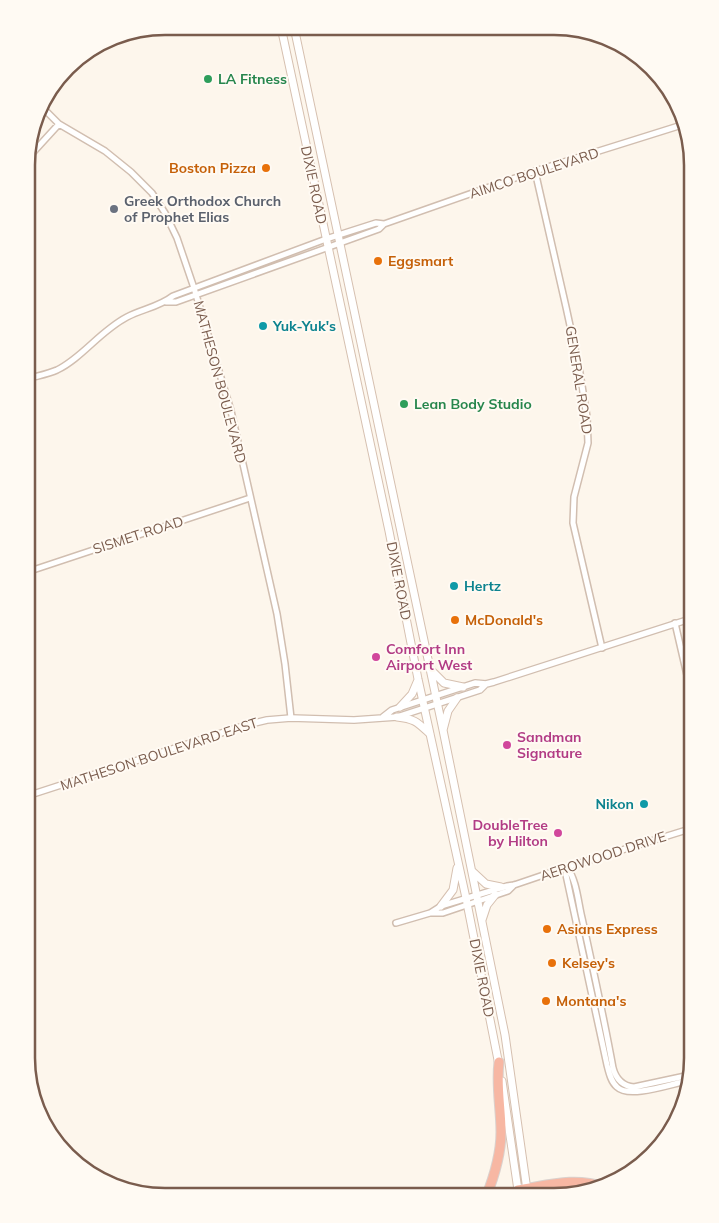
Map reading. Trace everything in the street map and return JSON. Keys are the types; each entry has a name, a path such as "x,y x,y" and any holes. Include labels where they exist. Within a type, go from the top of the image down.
{"highway":[{"path":"490,1188 501,1134 497,1076 499,1062"},
{"path":"544,1188 573,1181 591,1183"}],"main road":[{"name":"DIXIE ROAD","path":"282,35 418,679 467,901 522,1188"},
{"name":"DIXIE ROAD","path":"295,35 443,730 505,1035 522,1188"},
{"path":"307,150 319,146"},
{"path":"429,669 444,683 463,687"},
{"path":"400,707 412,694 418,679"},
{"path":"443,730 448,711 457,698"},
{"path":"397,717 419,722 430,734"},
{"path":"440,906 453,890 458,863"},
{"path":"470,868 486,884 501,887"},
{"path":"482,923 487,905 495,895"}],"street":[{"name":"MATHESON BOULEVARD","path":"47,112 59,124 120,161 152,193 177,238 231,411 280,628 291,718"},
{"path":"36,149 59,124"},
{"name":"AIMCO BOULEVARD","path":"35,377 56,370 77,356 100,335 128,316 166,302 176,302 328,248 378,229 384,224 535,171 678,126"},
{"name":"GENERAL ROAD","path":"535,171 568,315 587,417 588,443 574,498 574,522 602,648"},
{"name":"AIMCO BOULEVARD","path":"166,302 173,296 337,235 376,223 384,224"},
{"name":"SISMET ROAD","path":"35,569 250,498"},
{"name":"MATHESON BOULEVARD EAST","path":"383,717 392,710 475,682 486,684 684,620"},
{"path":"675,623 684,664"},
{"name":"MATHESON BOULEVARD EAST","path":"35,793 238,727 266,720 291,718 354,720 397,717 480,690 486,684"},
{"name":"AEROWOOD DRIVE","path":"477,898 501,887 514,885 684,830"},
{"path":"567,867 571,873 577,897 616,1077 625,1085 634,1087 683,1077"},
{"path":"567,867 566,875 607,1066 613,1082 619,1089 630,1092 682,1082"},
{"name":"AEROWOOD DRIVE","path":"430,913 440,906 508,891 514,885"},
{"name":"AEROWOOD DRIVE","path":"396,923 430,913 443,913 467,901"}],"place":[{"name":"LA Fitness","path":"208,79"},
{"name":"Boston Pizza","path":"266,168"},
{"name":"Greek Orthodox Church of Prophet Elias","path":"114,209"},
{"name":"Eggsmart","path":"378,261"},
{"name":"Yuk-Yuk's","path":"263,326"},
{"name":"Lean Body Studio","path":"404,404"},
{"name":"Hertz","path":"454,586"},
{"name":"McDonald's","path":"455,620"},
{"name":"Comfort Inn Airport West","path":"376,657"},
{"name":"Sandman Signature","path":"507,745"},
{"name":"Nikon","path":"644,804"},
{"name":"DoubleTree by Hilton","path":"558,833"},
{"name":"Asians Express","path":"547,929"},
{"name":"Kelsey's","path":"552,963"},
{"name":"Montana's","path":"546,1001"}]}
